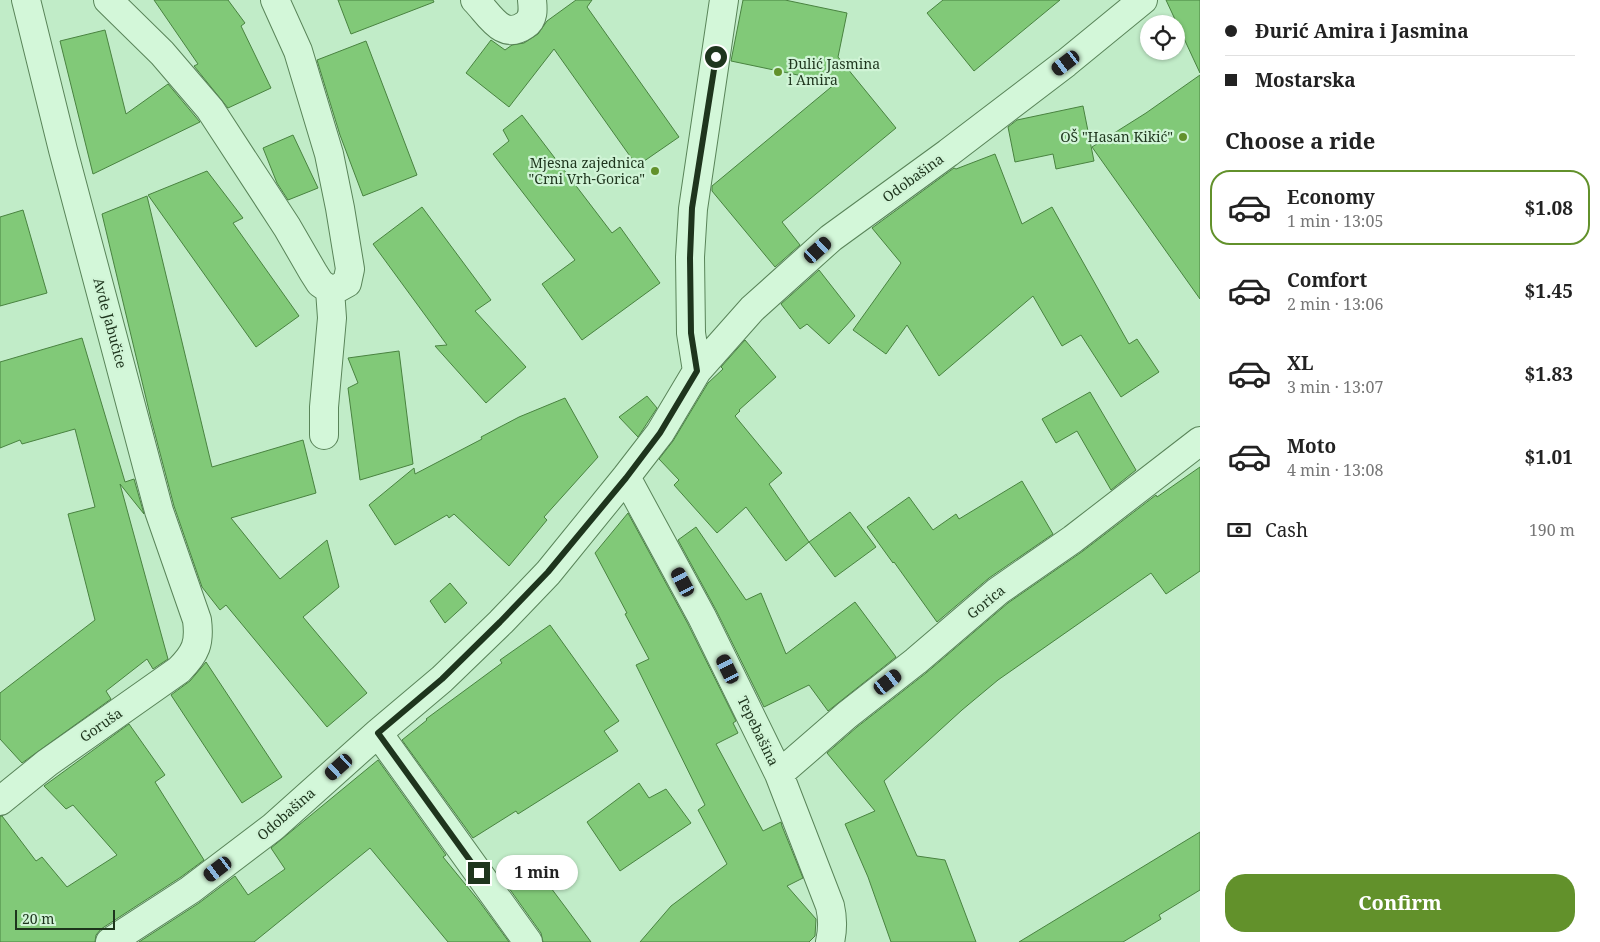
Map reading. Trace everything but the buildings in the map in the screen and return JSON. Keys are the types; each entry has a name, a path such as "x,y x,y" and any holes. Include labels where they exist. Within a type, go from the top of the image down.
{"street":[{"name":"Avde Jabučice","path":"26,0 63,150 159,511 197,620 199,632 198,645"},
{"path":"108,0 162,53 210,109 287,227 320,283 330,290 347,283 350,269 340,208 329,154 298,51 275,0"},
{"path":"475,0 498,25 507,31 518,30 528,24 532,18 532,0"},
{"path":"697,371 691,325 690,258 692,208 724,0"},
{"name":"Odobašina","path":"110,942 190,890 273,828 378,733 442,679 500,622 548,572 626,478 660,433 697,371 752,309 831,238 948,153 1066,63 1143,0"},
{"path":"324,435 324,407 332,318 330,290"},
{"name":"Gorica","path":"779,774 847,715 916,661 998,591 1073,539 1200,441"},
{"name":"Tepebašina","path":"626,478 702,617 779,774 830,906 833,920 833,932 830,942"},
{"name":"Goruša","path":"0,801 47,763 179,670 190,659 198,645"},
{"path":"378,733 528,942"}],"place":[{"name":"Đulić Jasmina i Amira","path":"778,72"},
{"name":"OŠ \"Hasan Kikić\"","path":"1183,137"},
{"name":"Mjesna zajednica \"Crni Vrh-Gorica\"","path":"655,171"}],"route":[{"path":"479,873 378,733 442,679 548,572 626,478 660,433 697,371 691,333 690,258 692,208 716,57"}]}
